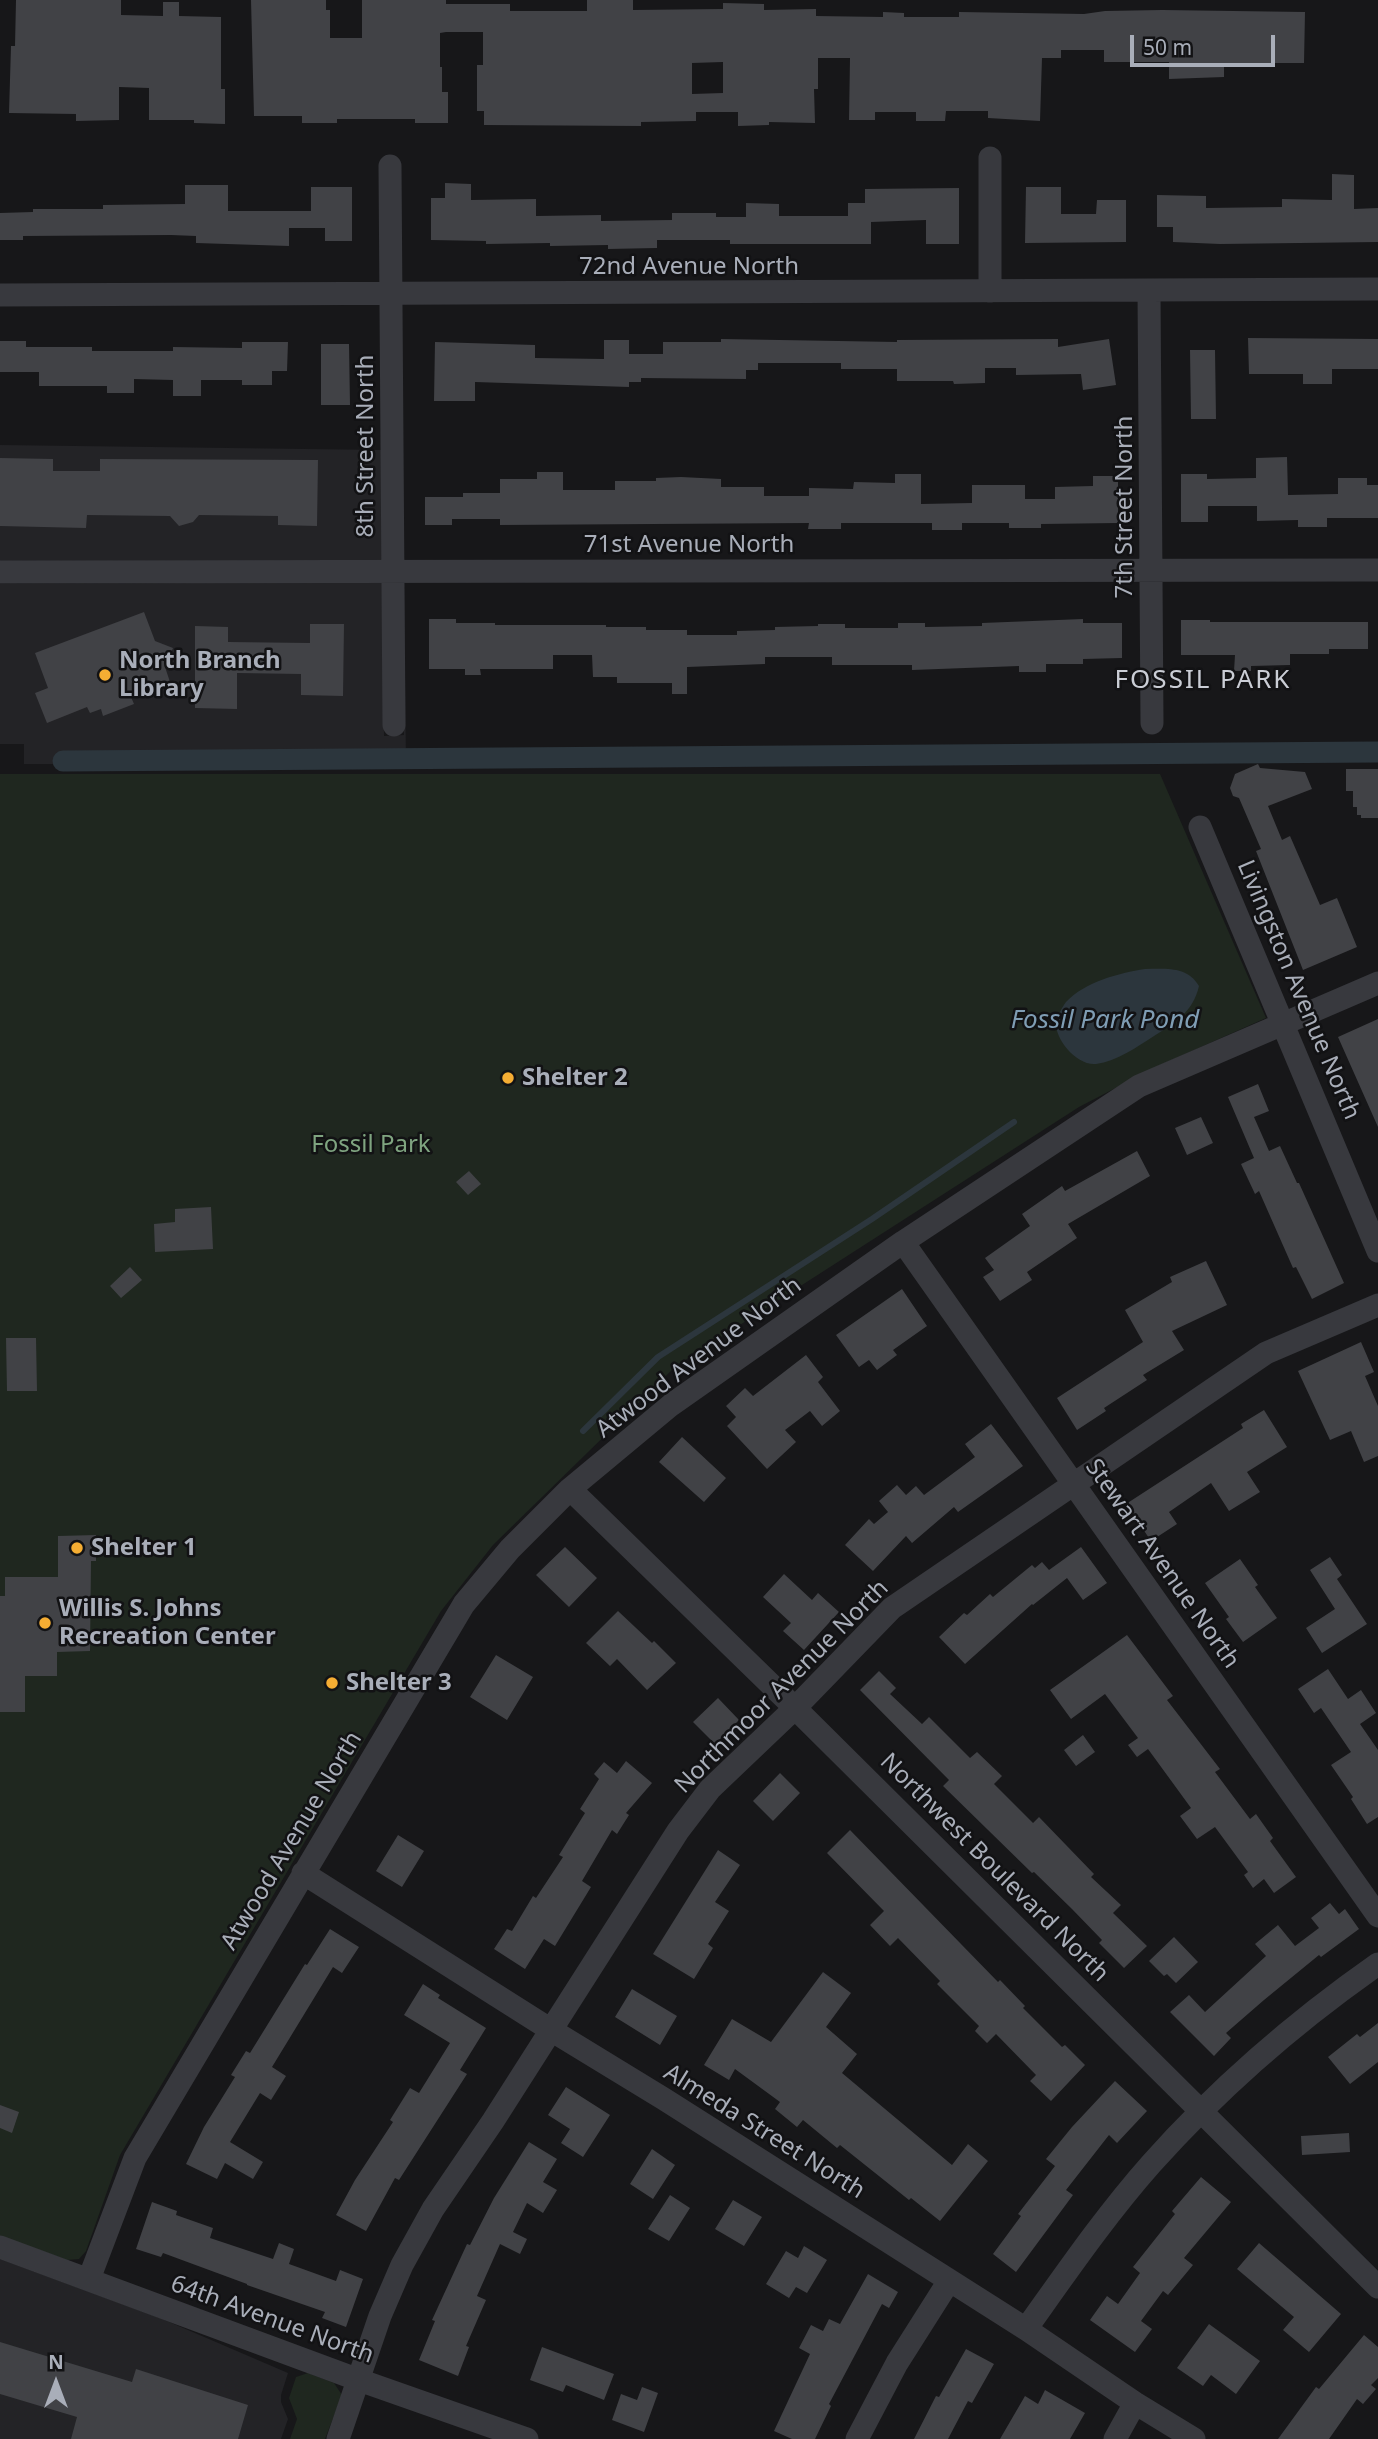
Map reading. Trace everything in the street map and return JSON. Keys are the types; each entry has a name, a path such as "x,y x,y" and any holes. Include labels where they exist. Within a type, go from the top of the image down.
{"street":[{"path":"990,158 990,291"},
{"name":"8th Street North","path":"390,166 394,725"},
{"name":"72nd Avenue North","path":"0,295 1378,289"},
{"name":"7th Street North","path":"1149,290 1152,723"},
{"name":"71st Avenue North","path":"0,572 1378,570"},
{"name":"Livingston Avenue North","path":"1200,827 1378,1251"},
{"name":"Atwood Avenue North","path":"89,2279 135,2158 464,1604 510,1549 570,1489 671,1405 903,1242 1139,1086 1378,983"},
{"name":"Stewart Avenue North","path":"903,1242 1378,1916"},
{"name":"Northmoor Avenue North","path":"338,2439 380,2316 402,2265 433,2209 678,1831 710,1789 892,1608 1266,1353 1378,1304"},
{"name":"Northwest Boulevard North","path":"570,1489 795,1707 1378,2287"},
{"name":"Almeda Street North","path":"303,1873 664,2099 1194,2439"},
{"path":"1026,2329 1112,2210 1152,2163 1251,2063 1305,2016 1378,1964"},
{"name":"64th Avenue North","path":"0,2247 527,2439"},
{"path":"857,2439 897,2363 949,2281"},
{"path":"1115,2439 1135,2403"}],"shaded area":[{"path":"0,445 382,450 383,560 0,561"},
{"path":"383,582 384,736 404,735 404,582 406,764 24,764 24,744 0,744 0,584"},
{"path":"0,2259 160,2318 288,2373 281,2402 288,2419 281,2439 0,2439"}],"green space":[{"name":"Fossil Park","path":"0,774 1160,774 1266,1018 1156,1067 1079,1107 676,1366 493,1545 441,1611 120,2155 86,2251 79,2259 67,2260 0,2236"},
{"path":"308,2373 334,2383 342,2395 325,2439 290,2439 297,2419 289,2398 296,2377"}],"water":[{"name":"Fossil Park Pond","path":"1145,969 1175,970 1194,980 1199,986 1188,1010 1162,1031 1112,1060 1096,1064 1081,1061 1074,1056 1063,1043 1056,1028 1056,1021 1066,1002 1092,984"}],"building":[{"path":"16,0 121,0 121,15 163,16 163,2 179,2 179,16 221,17 221,89 225,89 225,124 194,123 194,120 149,120 149,88 119,87 119,120 76,121 76,114 9,113 11,46 15,46"},
{"path":"251,0 326,0 326,10 330,10 330,38 362,38 362,0 446,0 446,4 510,4 510,11 587,11 587,0 633,0 633,10 723,9 723,3 764,4 764,10 816,9 816,16 883,17 883,12 904,13 904,17 959,17 959,12 1305,12 1304,63 1274,63 1274,66 1224,65 1224,77 1169,79 1169,62 1104,62 1104,50 1061,50 1061,58 1042,58 1040,121 988,118 988,111 946,111 945,121 916,121 916,112 875,112 875,120 849,120 850,58 818,58 818,89 814,89 815,123 769,122 769,125 738,126 738,112 696,112 696,121 641,122 641,126 484,125 484,111 477,111 477,65 483,65 483,32 440,33 442,92 448,92 448,123 415,123 415,119 337,119 337,123 302,123 302,116 254,116","holes":["723,62 723,93 692,94 692,63"]},
{"path":"1332,174 1354,175 1354,209 1378,208 1378,242 1173,242 1173,227 1157,227 1157,195 1206,196 1206,208 1282,207 1282,199 1332,200"},
{"path":"445,183 471,184 471,200 536,199 536,216 601,215 601,221 672,220 672,213 716,213 716,217 746,217 746,203 779,204 779,216 848,216 848,203 865,203 865,189 959,188 959,244 926,244 926,220 871,222 871,244 730,244 730,240 657,240 657,248 608,249 608,245 550,246 550,243 486,244 486,241 431,240 431,198 445,198"},
{"path":"185,185 228,185 228,211 311,211 311,187 352,187 352,241 325,241 325,228 289,228 289,246 196,243 196,236 171,235 23,236 23,240 0,240 0,213 33,212 33,209 103,209 103,205 185,204"},
{"path":"1026,187 1061,187 1061,214 1096,214 1097,200 1126,200 1126,242 1025,243"},
{"path":"1248,338 1378,339 1378,369 1332,369 1332,384 1303,384 1303,374 1249,374"},
{"path":"721,339 897,342 1058,339 1058,347 1109,339 1116,385 1083,390 1081,374 1016,375 1016,368 985,368 985,383 954,384 953,381 897,381 897,369 841,369 841,363 758,363 758,370 746,370 746,379 641,378 641,382 629,382 629,387 475,382 475,401 434,401 435,342 535,345 535,358 604,359 604,340 629,340 629,354 663,354 663,342 721,342"},
{"path":"0,341 26,341 26,347 92,347 92,351 173,351 173,347 242,348 242,342 288,342 287,371 272,371 272,385 242,385 242,380 201,380 201,396 173,396 173,380 134,379 134,393 107,393 107,386 39,386 39,372 0,372"},
{"path":"321,344 349,344 350,405 321,405"},
{"path":"1190,350 1215,350 1216,419 1191,419"},
{"path":"1287,457 1288,495 1338,494 1338,478 1367,478 1367,485 1378,485 1378,518 1327,518 1327,527 1298,527 1298,520 1257,521 1257,506 1208,506 1208,522 1181,522 1181,474 1207,474 1207,479 1256,478 1256,458"},
{"path":"0,458 53,459 53,471 100,471 100,459 318,460 317,526 278,525 278,516 199,515 193,522 179,526 170,516 87,515 86,528 0,526"},
{"path":"537,472 563,472 563,490 615,490 615,481 656,481 656,478 681,477 721,479 721,487 764,487 764,496 809,496 809,488 853,489 854,482 895,483 895,474 921,474 921,504 972,503 972,485 1025,485 1025,499 1055,499 1055,487 1093,486 1093,476 1118,476 1118,523 1041,524 1041,528 1009,528 1009,523 962,523 962,530 932,530 932,523 841,523 841,529 808,529 809,523 500,525 500,519 452,519 452,525 425,525 425,497 500,493 500,479 537,479"},
{"name":"North Branch Library","path":"144,612 155,641 173,648 165,667 170,682 131,697 134,704 103,716 101,709 90,713 87,707 47,723 35,693 48,688 35,653"},
{"path":"429,619 456,619 456,623 495,625 646,627 646,630 687,630 687,635 737,635 737,631 775,630 775,627 818,624 845,624 845,628 898,628 898,623 925,623 925,627 982,626 982,623 1083,619 1083,623 1122,623 1122,658 1083,659 1083,664 1046,664 1046,672 1019,672 1019,666 912,670 912,665 832,665 832,657 765,657 765,664 687,667 687,694 672,694 672,683 617,683 617,677 593,677 592,655 553,655 553,669 480,669 481,675 465,675 465,669 429,669"},
{"path":"1181,620 1368,622 1368,649 1329,649 1329,654 1290,654 1290,665 1251,666 1251,671 1234,671 1235,655 1181,655"},
{"path":"310,624 344,624 343,696 301,695 301,674 237,673 237,709 195,708 195,626 228,627 228,642 310,643"},
{"path":"1258,764 1260,768 1305,772 1312,789 1268,806 1282,840 1290,836 1320,905 1337,898 1357,947 1303,970 1256,851 1261,849 1239,798 1233,796 1230,788 1235,774"},
{"path":"1346,769 1378,769 1378,818 1361,818 1361,815 1357,815 1357,807 1353,807 1353,791 1346,791"},
{"path":"1378,1019 1378,1127 1338,1037"},
{"path":"1258,1084 1269,1111 1254,1117 1269,1151 1280,1146 1344,1283 1312,1299 1296,1267 1293,1268 1259,1191 1255,1194 1241,1164 1254,1158 1228,1097"},
{"path":"1201,1117 1213,1143 1187,1155 1175,1128"},
{"path":"1137,1151 1150,1176 1068,1224 1077,1238 1027,1272 1032,1280 1000,1301 983,1277 994,1270 985,1258 1030,1226 1022,1214 1062,1186 1065,1191"},
{"path":"469,1171 481,1184 468,1195 456,1182"},
{"path":"211,1207 213,1249 155,1252 154,1224 175,1222 175,1209"},
{"path":"1206,1261 1227,1305 1172,1331 1184,1350 1143,1375 1147,1380 1104,1408 1106,1411 1077,1430 1057,1398 1143,1342 1125,1310 1172,1282 1170,1277"},
{"path":"130,1267 142,1280 121,1298 110,1286"},
{"path":"902,1289 927,1326 893,1350 897,1355 877,1370 869,1360 859,1367 836,1335"},
{"path":"6,1338 36,1338 37,1391 7,1391"},
{"path":"1361,1342 1374,1372 1365,1376 1378,1406 1378,1456 1364,1462 1351,1431 1330,1440 1298,1371"},
{"path":"806,1355 823,1377 818,1382 840,1411 822,1426 810,1411 785,1430 796,1442 767,1469 727,1426 736,1417 726,1406 745,1388 753,1396"},
{"path":"1264,1410 1287,1447 1247,1472 1260,1492 1229,1511 1211,1483 1169,1512 1177,1524 1151,1541 1126,1504 1243,1428 1241,1424"},
{"path":"991,1424 1023,1466 958,1512 954,1507 912,1543 906,1536 873,1571 845,1545 869,1519 874,1524 888,1512 879,1501 897,1485 906,1495 916,1486 924,1495 975,1457 965,1444"},
{"path":"682,1437 726,1478 704,1502 659,1462"},
{"name":"Willis S. Johns Recreation Center","path":"96,1535 96,1561 91,1561 90,1651 57,1652 57,1676 25,1676 25,1712 0,1712 0,1596 5,1596 5,1577 58,1577 58,1536"},
{"path":"565,1547 597,1578 569,1607 536,1575"},
{"path":"1081,1547 1107,1583 1083,1600 1067,1578 1032,1604 965,1664 939,1637 964,1613 967,1615 990,1594 993,1597 1032,1565 1035,1568 1042,1562 1049,1570"},
{"path":"1330,1557 1342,1575 1337,1579 1367,1624 1322,1653 1306,1628 1335,1609 1310,1570"},
{"path":"1240,1559 1258,1585 1255,1587 1277,1618 1243,1642 1205,1583"},
{"path":"784,1574 812,1600 818,1593 839,1612 804,1650 783,1631 791,1623 763,1597"},
{"path":"618,1611 676,1663 647,1690 617,1659 610,1666 586,1643"},
{"path":"1127,1635 1173,1696 1167,1700 1220,1769 1215,1772 1250,1819 1256,1814 1273,1838 1270,1841 1296,1877 1274,1893 1264,1879 1253,1888 1244,1875 1248,1872 1215,1827 1197,1839 1180,1816 1191,1808 1148,1749 1137,1757 1128,1745 1138,1738 1105,1694 1071,1719 1050,1690"},
{"path":"496,1655 533,1677 507,1720 470,1697"},
{"path":"1328,1669 1348,1699 1361,1690 1376,1713 1360,1724 1378,1750 1378,1817 1367,1824 1351,1799 1353,1797 1331,1765 1351,1752 1321,1708 1314,1713 1298,1689"},
{"path":"879,1671 896,1688 890,1694 922,1724 929,1717 970,1758 977,1752 1002,1776 994,1784 1033,1823 1039,1817 1094,1874 1091,1877 1121,1905 1113,1913 1147,1946 1124,1968 1099,1943 1102,1940 1072,1909 943,1786 949,1780 860,1690"},
{"path":"718,1698 739,1720 715,1744 693,1722"},
{"path":"1083,1735 1095,1752 1076,1766 1064,1750"},
{"path":"626,1761 652,1783 626,1813 629,1815 617,1834 612,1830 582,1881 591,1887 555,1946 544,1939 525,1969 494,1949 507,1929 512,1931 533,1896 536,1898 563,1857 559,1855 585,1813 580,1809 599,1779 594,1774 604,1762 617,1773"},
{"path":"780,1773 800,1793 773,1821 753,1801"},
{"path":"850,1830 998,1982 1000,1980 1025,2006 1023,2008 1062,2047 1065,2045 1085,2065 1051,2101 1030,2081 1036,2075 996,2034 987,2043 975,2031 979,2026 937,1984 940,1981 898,1938 890,1946 870,1925 884,1911 827,1853"},
{"path":"398,1835 424,1851 402,1887 376,1871"},
{"path":"718,1850 740,1865 715,1902 729,1911 708,1944 713,1948 694,1979 653,1954"},
{"path":"1330,1903 1339,1914 1345,1909 1359,1929 1321,1957 1319,1955 1226,2033 1231,2038 1214,2056 1170,2012 1189,1995 1205,2012 1266,1956 1255,1944 1278,1925 1295,1946 1319,1928 1311,1918"},
{"path":"330,1929 359,1947 342,1973 333,1967 272,2067 286,2076 271,2100 260,2093 230,2142 263,2162 253,2179 225,2163 217,2179 186,2164 204,2127 235,2077 231,2075 246,2051 250,2053"},
{"path":"1174,1937 1198,1962 1176,1983 1167,1974 1164,1976 1149,1961"},
{"path":"823,1972 851,1993 826,2027 857,2054 842,2073 952,2165 968,2144 988,2161 940,2221 840,2145 837,2148 803,2120 797,2127 775,2109 780,2102 735,2069 729,2080 704,2065 732,2019 771,2042"},
{"path":"423,1984 440,1995 438,1998 486,2028 460,2070 467,2074 399,2180 395,2178 366,2231 336,2215 393,2122 390,2120 410,2088 419,2093 450,2043 404,2015"},
{"path":"632,1989 677,2016 660,2045 615,2017"},
{"path":"1378,2023 1378,2062 1350,2084 1328,2057 1357,2034 1360,2037"},
{"path":"1115,2081 1147,2111 1117,2143 1109,2135 1066,2190 1073,2195 1016,2272 993,2254 1021,2216 1018,2214 1055,2166 1046,2159"},
{"path":"566,2087 610,2115 583,2157 561,2143 570,2129 548,2115"},
{"path":"0,2105 19,2112 12,2133 0,2128"},
{"path":"1349,2133 1350,2152 1302,2155 1301,2136"},
{"path":"529,2142 557,2159 543,2182 557,2190 543,2213 527,2203 513,2232 527,2239 520,2254 500,2244 477,2296 486,2300 466,2346 469,2347 458,2376 419,2360 435,2321 432,2320 467,2244 470,2245 494,2198"},
{"path":"652,2149 675,2165 653,2199 630,2184"},
{"path":"1201,2177 1231,2202 1184,2258 1193,2265 1168,2295 1163,2291 1141,2321 1152,2329 1135,2352 1090,2320 1107,2296 1118,2304 1140,2273 1133,2267 1175,2214 1172,2211"},
{"path":"670,2195 690,2208 669,2241 648,2229"},
{"path":"733,2200 762,2217 744,2246 715,2229"},
{"path":"152,2202 177,2211 176,2215 213,2228 210,2238 273,2259 279,2243 294,2249 289,2264 336,2281 340,2270 363,2279 346,2327 322,2318 325,2312 163,2253 161,2257 136,2249"},
{"path":"1259,2243 1341,2314 1309,2352 1283,2330 1294,2317 1237,2269"},
{"path":"804,2246 827,2260 807,2293 796,2287 789,2298 766,2284 786,2251 798,2258"},
{"path":"868,2274 898,2292 889,2308 882,2304 829,2404 831,2406 815,2439 792,2439 774,2431 810,2354 799,2348 811,2325 823,2331 829,2319 840,2324"},
{"path":"1209,2324 1260,2361 1236,2394 1211,2375 1203,2386 1177,2368"},
{"path":"1364,2335 1378,2347 1378,2378 1371,2385 1376,2389 1363,2404 1357,2399 1329,2439 1278,2439 1316,2387 1319,2389"},
{"path":"0,2342 132,2382 136,2369 248,2405 238,2439 71,2439 77,2417 0,2394"},
{"path":"542,2347 614,2374 604,2400 566,2385 563,2392 530,2380"},
{"path":"966,2349 994,2364 972,2403 968,2401 948,2439 914,2439 936,2396 939,2397"},
{"path":"642,2387 658,2393 644,2432 612,2420 621,2394 637,2400"},
{"path":"1045,2390 1085,2413 1070,2439 1000,2439 1025,2396 1038,2404"}],"waterway":[{"path":"63,761 1378,752"},
{"path":"583,1431 658,1357 872,1219 1014,1122"}],"place":[{"name":"North Branch Library","path":"105,675"},
{"name":"Shelter 2","path":"508,1078"},
{"name":"Shelter 1","path":"77,1548"},
{"name":"Willis S. Johns Recreation Center","path":"45,1623"},
{"name":"Shelter 3","path":"332,1683"}],"district":[{"name":"FOSSIL PARK","path":"1203,681"}]}
